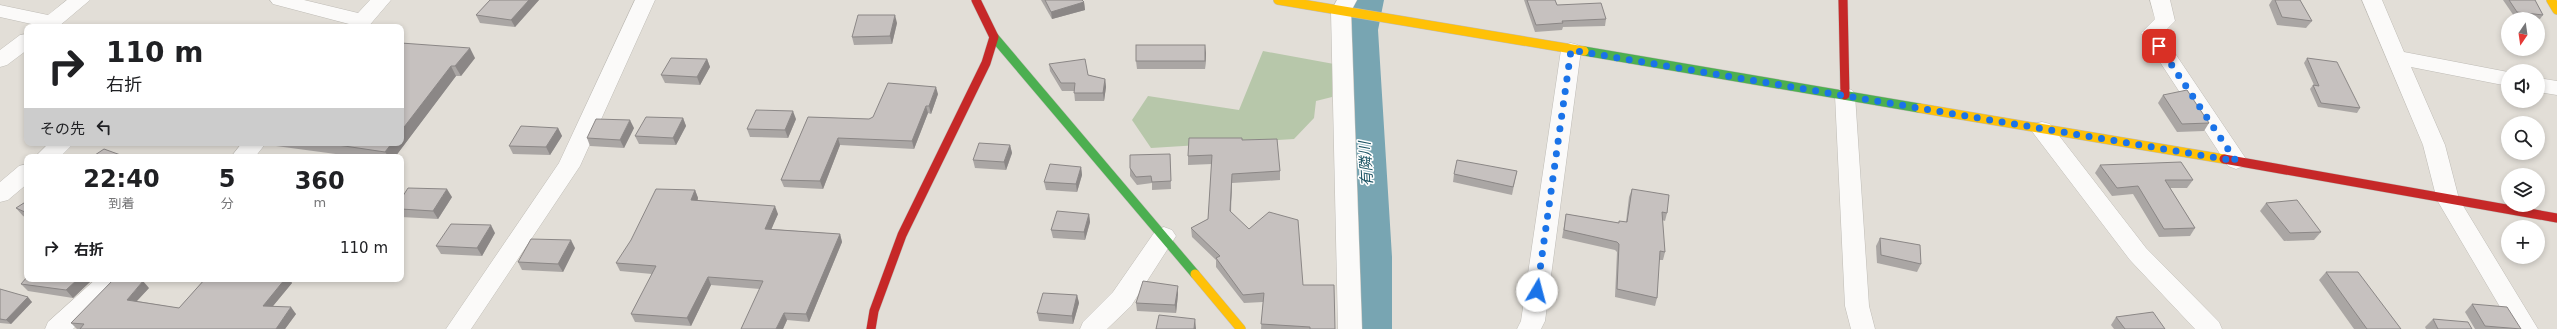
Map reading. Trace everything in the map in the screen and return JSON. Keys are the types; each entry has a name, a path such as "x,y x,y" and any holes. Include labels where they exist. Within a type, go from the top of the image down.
{"street":[{"path":"49,24 80,0"},
{"path":"280,0 360,24 381,0"},
{"path":"458,329 569,166 645,0"},
{"path":"976,0 994,37 1164,236 1241,329"},
{"path":"1278,0 1346,8 1378,17 2236,161 2448,200 2557,218"},
{"path":"1843,0 1845,95 1857,306 1863,329"},
{"path":"2160,0 2165,21 2151,33 2236,161"},
{"path":"2372,0 2434,145 2448,200 2526,329"},
{"path":"2551,0 2557,10"},
{"path":"1346,8 1350,329"},
{"path":"0,11 45,24"},
{"path":"871,329 874,311 902,235 974,89 994,37"},
{"path":"0,60 24,42"},
{"path":"1529,329 1533,321 1571,50"},
{"path":"2396,57 2501,78"},
{"path":"2545,86 2557,88"},
{"path":"2042,129 2138,254 2210,329"},
{"path":"50,154 59,146"},
{"path":"245,154 252,146"},
{"path":"0,194 24,174"},
{"path":"1092,329 1122,299 1164,236"},
{"path":"57,329 108,282"}],"green space":[{"path":"1263,51 1334,64 1332,97 1316,101 1314,118 1294,139 1151,148 1132,120 1148,96 1239,110"}],"building":[{"path":"490,0 529,0 511,20 476,15"},
{"path":"1045,0 1082,0 1084,2 1051,12"},
{"path":"1527,0 1555,0 1557,5 1601,3 1606,19 1562,21 1563,23 1536,25"},
{"path":"2275,0 2300,0 2312,21 2282,17"},
{"path":"2509,0 2535,0 2541,12 2517,12"},
{"path":"858,15 895,15 890,36 852,37"},
{"path":"404,43 470,48 455,66 451,66 404,127"},
{"path":"1136,45 1205,45 1205,61 1136,61"},
{"path":"671,58 707,59 697,77 661,75"},
{"path":"2307,58 2337,62 2360,108 2321,103 2313,85 2319,86"},
{"path":"1085,59 1088,75 1105,79 1103,93 1074,93 1075,83 1061,83 1049,64"},
{"path":"888,83 936,87 929,106 926,106 912,141 838,138 820,181 781,180 808,117 869,119 873,117"},
{"path":"2187,90 2209,123 2182,124 2163,95"},
{"path":"756,110 793,111 785,130 747,129"},
{"path":"646,117 683,118 673,138 635,136"},
{"path":"596,119 630,120 620,140 587,138"},
{"path":"521,126 558,128 546,147 509,146"},
{"path":"1189,138 1242,138 1242,140 1277,139 1280,171 1232,174 1230,211 1249,229 1269,212 1298,220 1303,285 1334,285 1335,329 1310,329 1310,327 1261,324 1264,293 1243,295 1216,258 1220,256 1191,228 1208,219 1212,155 1188,156"},
{"path":"979,143 1010,145 1004,162 973,160"},
{"path":"344,146 390,146 385,152"},
{"path":"104,149 118,154 96,154"},
{"path":"1170,154 1171,181 1152,182 1151,176 1136,177 1130,168 1130,155"},
{"path":"1457,160 1517,171 1513,187 1454,174"},
{"path":"2181,162 2193,180 2165,180 2195,228 2164,229 2138,186 2117,188 2100,165"},
{"path":"1050,164 1081,167 1076,184 1044,182"},
{"path":"408,188 447,189 433,211 404,209 404,194"},
{"path":"656,189 695,190 691,200 775,206 765,229 840,234 806,314 784,313 776,329 741,329 763,281 708,277 687,318 631,314 656,266 616,263 631,240"},
{"path":"1632,189 1669,195 1667,213 1662,212 1665,252 1660,251 1657,298 1617,289 1619,244 1617,242 1564,230 1566,214 1619,223 1619,221 1627,222"},
{"path":"2297,200 2321,232 2290,233 2266,203"},
{"path":"24,203 24,212 16,208"},
{"path":"1057,211 1089,214 1084,232 1051,230"},
{"path":"451,224 491,225 477,248 436,246"},
{"path":"1880,238 1920,245 1921,264 1881,255"},
{"path":"531,239 571,240 558,264 518,262"},
{"path":"2326,272 2358,272 2401,329 2367,329"},
{"path":"24,280 24,282 75,282 66,290 21,284"},
{"path":"1143,281 1178,286 1175,305 1136,303"},
{"path":"111,282 142,282 127,300 179,308 202,282 283,282 263,306 291,307 276,329 80,329 84,324 71,323"},
{"path":"0,289 28,297 6,320 0,319"},
{"path":"1043,293 1077,295 1072,316 1037,313"},
{"path":"2472,304 2507,307 2521,329 2485,326"},
{"path":"2153,312 2165,329 2125,329 2116,317"},
{"path":"1159,315 1195,319 1194,329 1156,329"},
{"path":"2433,319 2468,322 2472,329 2438,329"}],"waterway":[{"name":"有隣川","path":"1367,0 1360,30 1371,257 1370,329"}],"traffic: fast":[{"path":"994,37 1195,274"},
{"path":"1584,51 1919,108"}],"traffic: slow":[{"path":"1278,0 1584,51"},
{"path":"2551,0 2557,10"},
{"path":"1919,108 2224,159"},
{"path":"1195,274 1241,329"}],"traffic: jam":[{"path":"871,329 874,311 902,235 986,63 994,37 976,0"},
{"path":"1843,0 1845,95"},
{"path":"2224,159 2557,218"}],"route":[{"path":"1537,291 1571,50 2236,161 2159,46"}]}
